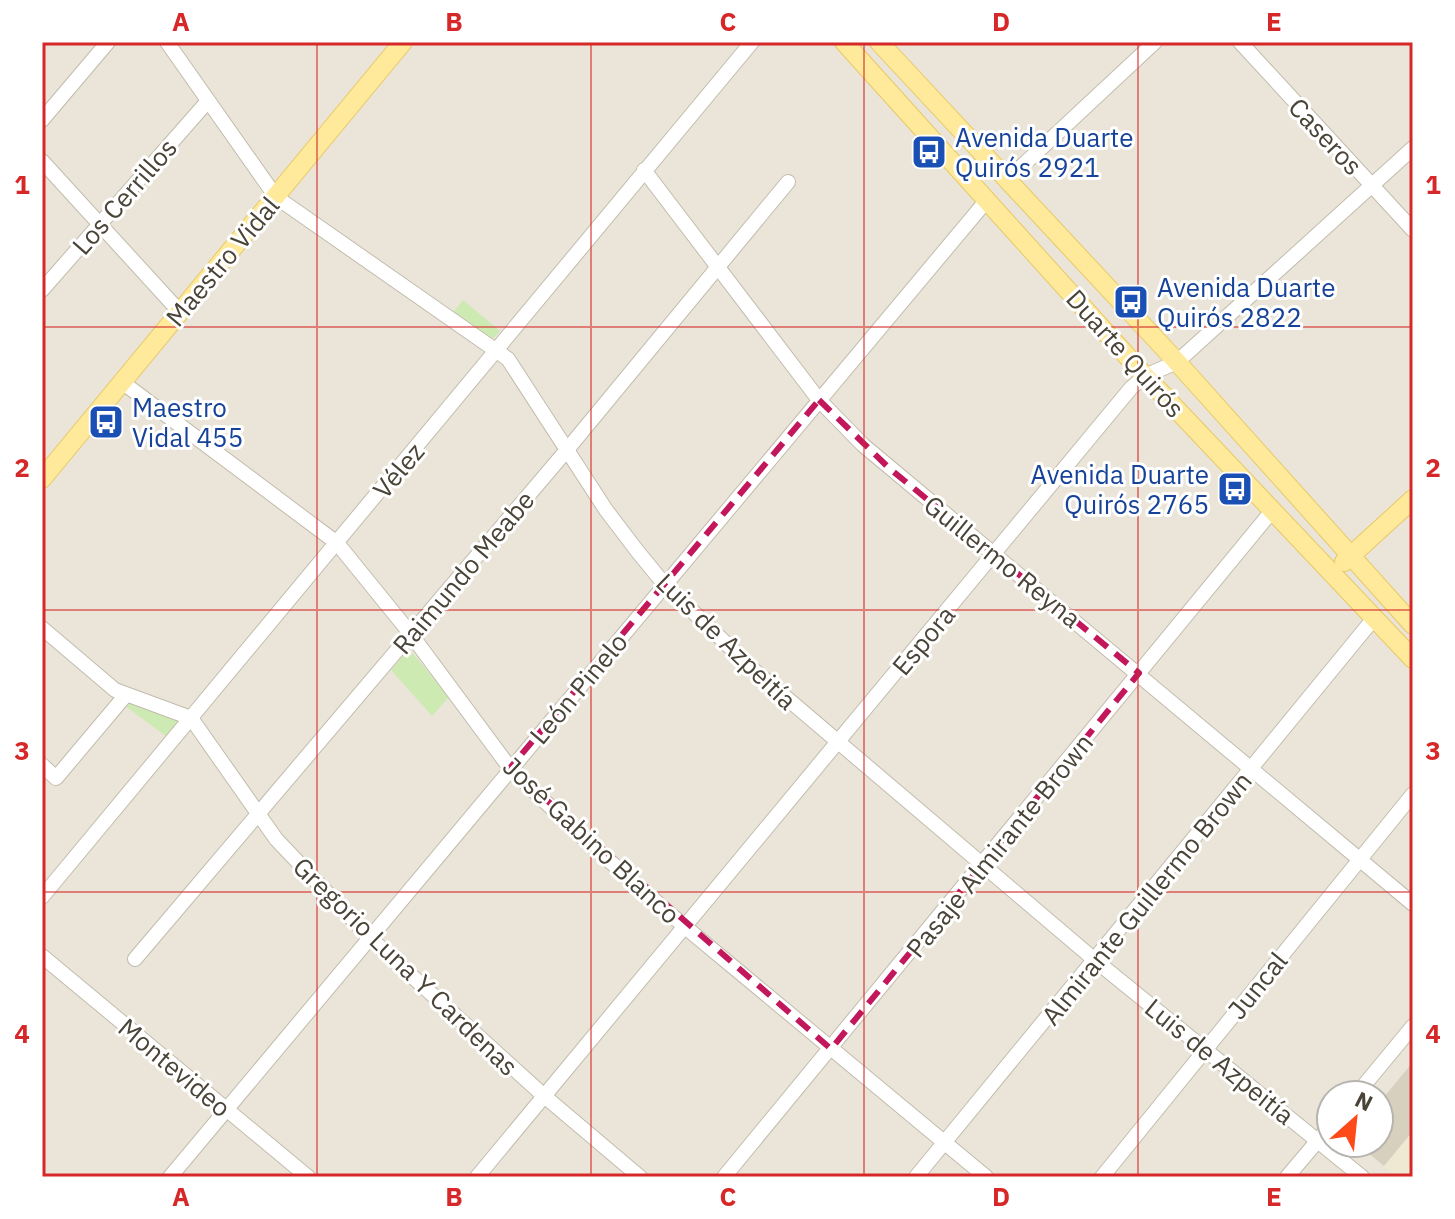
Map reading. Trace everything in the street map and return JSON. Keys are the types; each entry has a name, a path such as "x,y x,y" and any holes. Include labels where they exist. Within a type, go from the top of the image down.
{"main road":[{"name":"Maestro Vidal","path":"45,471 403,42"},
{"name":"Duarte Quirós","path":"844,42 1145,376 1413,659"},
{"name":"Duarte Quirós","path":"879,42 1177,362 1413,625"},
{"path":"1332,573 1413,499"}],"street":[{"path":"42,120 108,42"},
{"name":"Luis de Azpeitía","path":"167,42 276,197 499,351 513,365 606,510 665,585 836,743 1315,1139"},
{"name":"Vélez","path":"42,897 499,351 644,170 752,42"},
{"path":"1006,181 1155,42"},
{"name":"Caseros","path":"1240,42 1413,230"},
{"name":"Los Cerrillos","path":"42,290 207,102"},
{"name":"Espora","path":"477,1177 1131,388 1145,376 1177,362 1413,148"},
{"path":"42,161 179,311"},
{"name":"Guillermo Reyna","path":"644,170 819,400 889,468 1413,904"},
{"name":"Raimundo Meabe","path":"135,959 566,451 788,182"},
{"name":"León Pinelo","path":"170,1177 987,200"},
{"name":"José Gabino Blanco","path":"122,382 337,543 410,633 510,768 582,837 684,926 986,1177"},
{"name":"Pasaje Almirante Brown","path":"724,1177 1272,511"},
{"name":"Almirante Guillermo Brown","path":"916,1177 1375,617"},
{"path":"42,628 104,682 125,696 191,718"},
{"path":"42,765 56,778 125,696"},
{"name":"Gregorio Luna Y Cardenas","path":"191,718 257,814 371,939 543,1095 640,1177"},
{"name":"Juncal","path":"1102,1177 1413,794"},
{"name":"Montevideo","path":"42,956 308,1177"},
{"path":"1369,1079 1413,1026"},
{"path":"1287,1177 1315,1143"},
{"name":"Luis de Azpeitía","path":"1340,1159 1362,1177"}],"highlighted area":[{"path":"819,400 889,468 1139,673 831,1049 510,768"}],"shaded area":[{"path":"42,42 1413,42 1413,1177 42,1177"},
{"path":"1413,1062 1413,1177 1397,1177 1375,1159 1395,1159 1395,1084"}],"green space":[{"path":"463,300 500,331 490,342 451,315"},
{"path":"409,649 449,697 432,716 391,670"},
{"path":"127,702 182,721 167,737 124,705"}],"building":[{"path":"1413,1062 1413,1131 1395,1153 1395,1084"},
{"path":"1375,1159 1390,1159 1384,1166"}],"place":[{"name":"Avenida Duarte Quirós 2921","path":"929,152"},
{"name":"Avenida Duarte Quirós 2822","path":"1131,302"},
{"name":"Maestro Vidal 455","path":"106,422"},
{"name":"Avenida Duarte Quirós 2765","path":"1235,489"}]}
